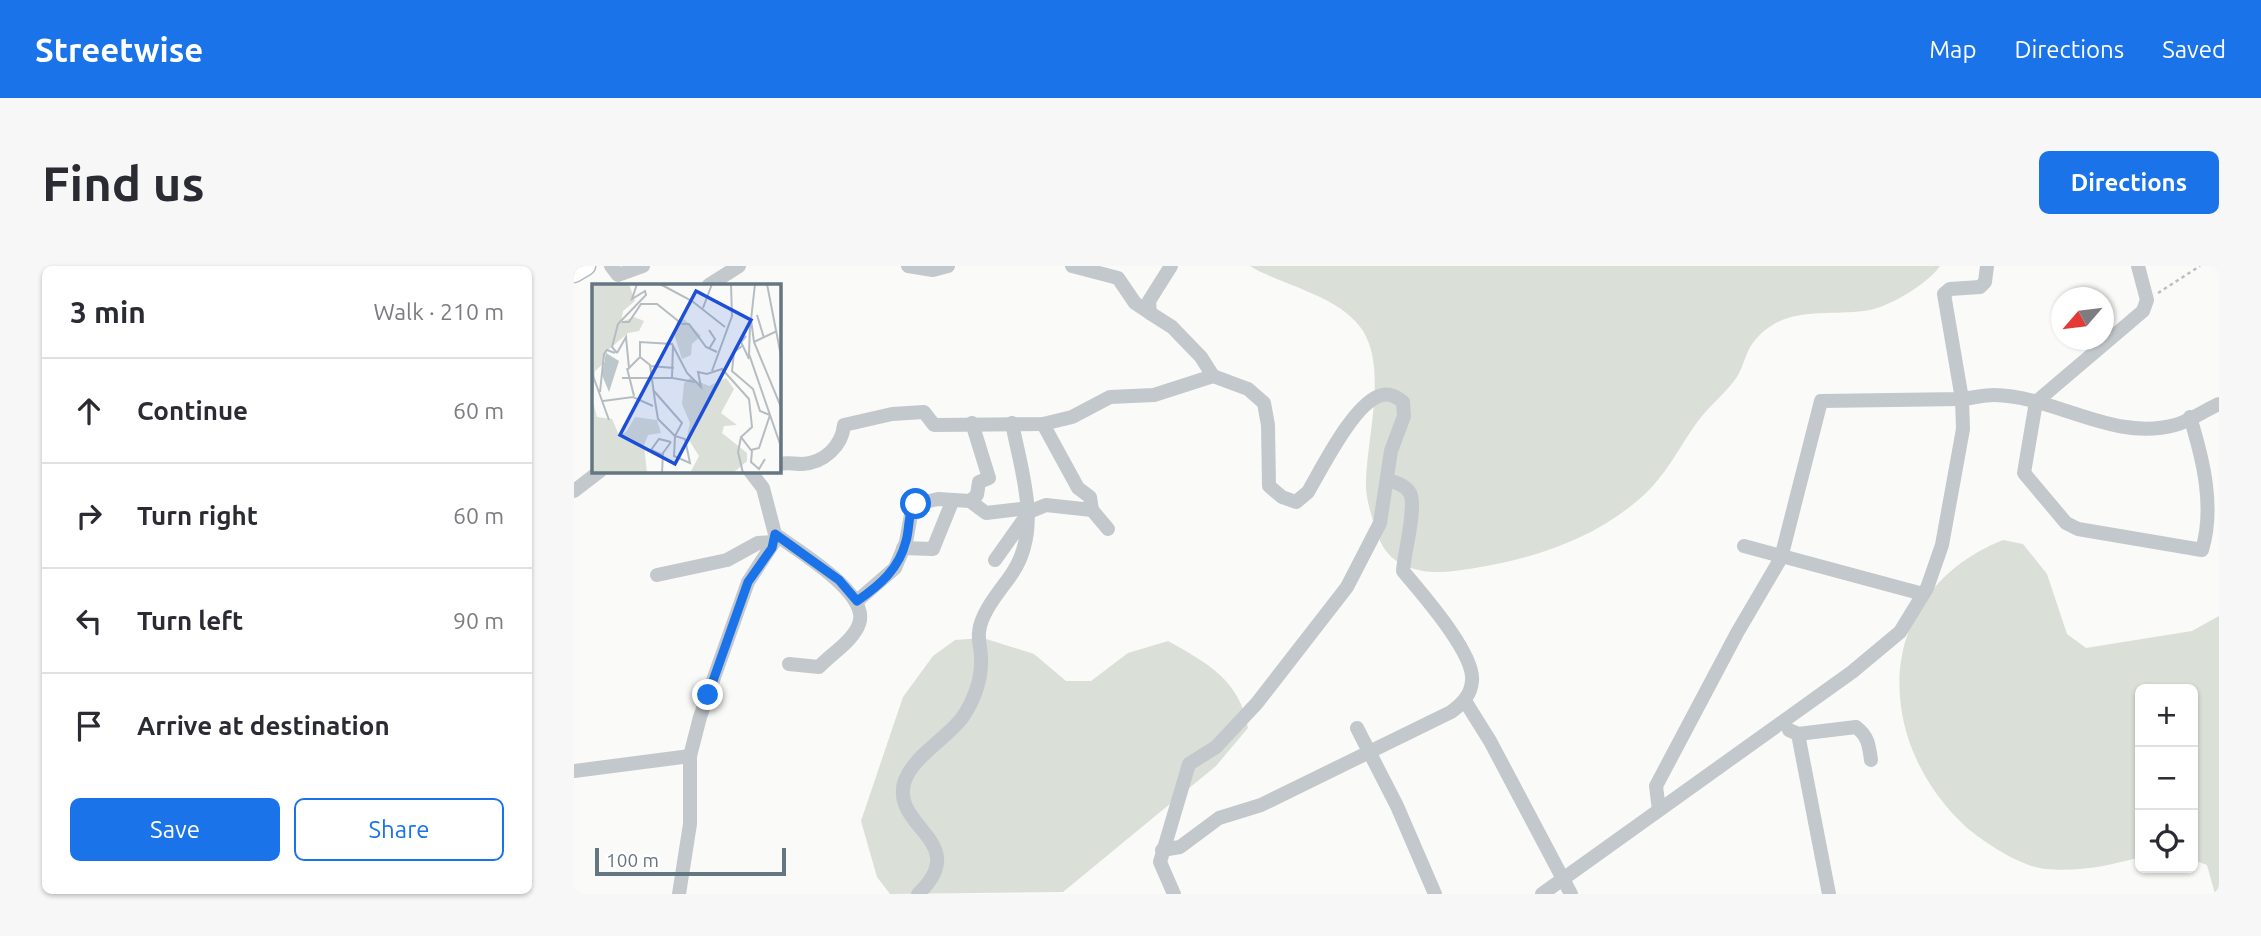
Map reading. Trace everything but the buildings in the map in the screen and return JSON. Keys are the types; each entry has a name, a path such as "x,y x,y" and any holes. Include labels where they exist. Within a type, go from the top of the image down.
{"main road":[{"path":"574,273 586,266"}],"street":[{"path":"611,266 618,275 643,266"},
{"path":"711,284 739,266"},
{"path":"908,266 933,270 948,266"},
{"path":"1072,266 1118,278 1135,303 1182,337 1201,357 1213,376 1248,389 1264,403 1268,425 1269,486 1282,497 1296,502 1308,492 1364,405 1382,394 1394,395 1403,402 1404,416 1391,451 1380,523 1347,587 1257,703 1216,747 1188,764 1160,862 1174,894"},
{"path":"1150,313 1149,301 1171,266"},
{"path":"1542,894 1779,725 1900,632 1923,594 1942,545 1963,429 1962,399 1944,294 1950,289 1980,287 1985,282 1987,266"},
{"path":"2138,266 2147,300 2143,311 2036,402 2024,473 2066,523 2078,530 2202,550 2207,531 2208,502 2190,417"},
{"path":"780,464 805,464 831,453 843,440 844,425 892,414 924,412 934,425 1043,425 1072,417 1110,397 1154,395 1213,376"},
{"path":"1659,810 1656,786 1737,633 1781,558 1821,401 1962,399 1995,395 2036,402 2104,423 2143,428 2175,425 2219,404"},
{"path":"857,601 895,568 904,548 912,509 916,504 938,499 952,502 970,501 977,495 979,482 989,478 972,423"},
{"path":"918,894 932,881 938,865 935,848 927,832 908,812 902,799 905,779 961,719 975,695 981,662 979,630 999,592 1015,570 1023,551 1029,510 1012,423"},
{"path":"1043,425 1078,488 1090,497 1091,510 1108,529"},
{"path":"574,491 599,472"},
{"path":"678,894 690,824 690,756 737,610 748,582 774,538 763,488 755,472"},
{"path":"1162,850 1180,847 1219,818 1261,805 1451,712 1465,701 1472,682 1471,670 1440,613 1403,571 1413,502 1409,491 1400,484 1387,480"},
{"path":"970,501 986,513 1029,510 1046,505 1091,510"},
{"path":"904,548 933,550 952,502"},
{"path":"995,560 1029,510"},
{"path":"657,575 727,560 758,543 774,538"},
{"path":"774,538 839,580 857,601 861,612 860,624 849,639 818,667 789,664"},
{"path":"1744,546 1923,594"},
{"path":"1465,701 1490,741 1571,894"},
{"path":"1779,725 1798,734 1856,727 1864,733 1871,760"},
{"path":"1357,728 1397,806 1436,894"},
{"path":"1798,734 1829,894"},
{"path":"574,771 690,756"}],"path":[{"path":"2147,300 2200,266"}],"shaded area":[{"path":"1250,266 1940,266 1916,288 1883,306 1864,311 1807,314 1780,321 1768,328 1752,343 1734,381 1702,416 1654,484 1626,510 1604,525 1557,547 1532,555 1480,567 1432,572 1410,568 1391,557 1374,525 1366,481 1374,404 1374,365 1363,331 1353,319 1326,300"},
{"path":"2003,540 2023,544 2047,574 2067,634 2086,648 2192,631 2219,616 2219,894 2215,894 2207,865 2198,862 2198,684 2135,684 2135,858 2081,869 2035,867 2003,853 1966,827 1935,792 1913,752 1902,711 1900,670 1909,630 1929,594 1960,564"},
{"path":"983,638 1034,654 1066,681 1091,681 1128,653 1168,641 1220,675 1238,697 1248,728 1216,766 1063,892 890,894 877,877 861,821 903,697 933,656 955,640"}],"route":[{"path":"708,695 748,582 772,548 775,534 839,580 857,601 876,588 895,568 906,542 912,509 916,504"}]}
